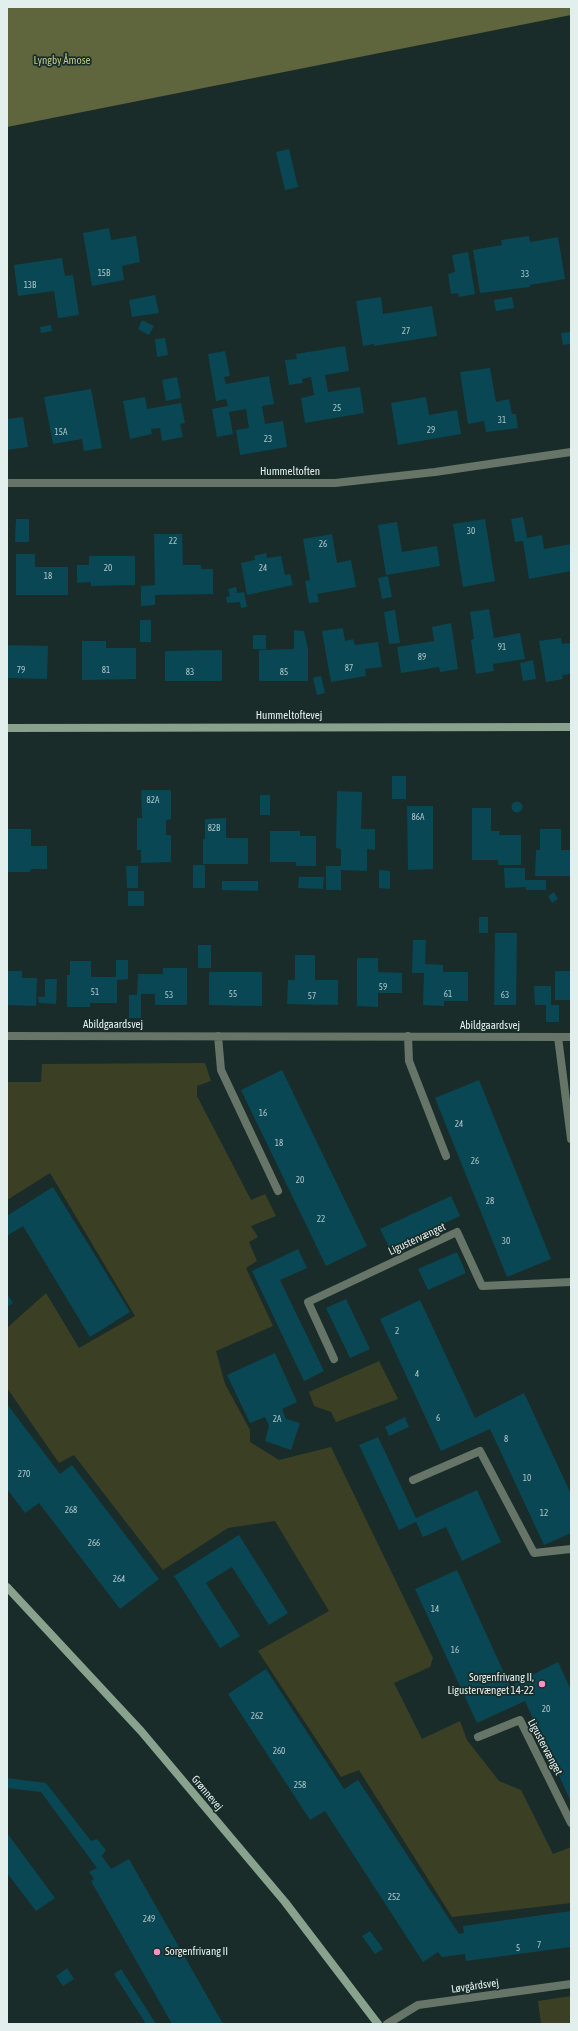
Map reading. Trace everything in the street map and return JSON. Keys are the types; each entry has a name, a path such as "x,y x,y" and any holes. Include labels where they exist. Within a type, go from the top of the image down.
{"street":[{"name":"Hummeltoften","path":"7,483 335,483 435,472 571,452"},
{"name":"Hummeltoftevej","path":"7,728 571,726"},
{"name":"Abildgaardsvej","path":"7,1036 571,1037"},
{"path":"218,1036 220,1070 278,1191"},
{"path":"408,1036 409,1061 446,1156"},
{"path":"558,1037 571,1139"},
{"name":"Ligustervænget","path":"334,1359 308,1302 457,1232 482,1286 571,1282"},
{"path":"413,1480 480,1451 534,1553 571,1549"},
{"name":"Grønnevej","path":"7,1587 141,1731 285,1902 378,2024"},
{"name":"Ligustervænget","path":"478,1737 520,1720 571,1823"},
{"name":"Løvgårdsvej","path":"387,2024 418,2004 571,1984"}],"green space":[{"name":"Lyngby Åmose","path":"7,7 571,7 571,15 7,127"},
{"path":"205,1063 211,1081 197,1086 197,1096 251,1200 265,1194 276,1216 251,1226 258,1237 249,1242 257,1261 246,1268 273,1326 216,1351 225,1384 250,1430 250,1442 279,1460 331,1447 433,1658 430,1667 394,1683 422,1739 460,1721 467,1740 499,1781 521,1790 553,1854 571,1847 571,1903 452,1917 359,1770 341,1777 258,1651 329,1611 275,1521 228,1528 163,1570 74,1455 59,1463 7,1388 7,1328 46,1293 79,1348 135,1316 50,1173 7,1200 7,1082 41,1082 42,1064"},
{"path":"379,1361 398,1399 336,1422 331,1412 314,1406 309,1392"},
{"path":"571,1996 571,2024 541,2024 538,2001"}],"building":[{"path":"289,149 298,187 285,190 276,152"},
{"path":"109,228 111,240 136,236 140,262 122,266 124,280 92,286 83,233"},
{"path":"529,236 530,242 558,237 565,279 530,285 530,287 480,293 473,250 502,245 501,240"},
{"path":"468,252 475,294 459,297 458,293 451,294 448,274 455,272 452,255"},
{"path":"62,258 65,276 73,275 79,315 58,318 54,291 18,296 14,265"},
{"path":"155,295 159,313 132,317 129,300"},
{"path":"381,297 383,314 432,306 437,336 374,346 374,344 363,346 356,301"},
{"path":"512,297 514,308 496,311 494,300"},
{"path":"142,320 154,326 149,335 138,329"},
{"path":"51,325 52,331 41,333 40,327"},
{"path":"570,332 571,344 563,345 561,333"},
{"path":"165,338 168,355 157,357 155,339"},
{"path":"345,346 349,371 325,375 328,392 360,387 364,413 305,423 301,398 314,395 311,377 302,379 303,383 289,385 285,360 297,359 296,354"},
{"path":"225,351 230,376 224,377 226,384 269,376 274,404 262,406 265,424 283,421 287,447 240,455 236,430 249,428 246,409 229,412 233,434 217,437 212,409 228,406 226,399 216,401 208,354"},
{"path":"490,368 496,402 509,399 512,414 516,414 518,428 486,432 484,421 468,424 460,372"},
{"path":"177,377 181,398 166,401 162,380"},
{"path":"91,389 102,448 84,451 82,439 53,444 44,397"},
{"path":"145,397 147,409 181,403 185,423 180,424 183,437 162,441 160,428 151,429 152,434 130,439 123,401"},
{"path":"426,397 429,415 457,410 461,434 398,445 391,403"},
{"path":"23,417 28,447 7,450 7,419"},
{"path":"523,517 527,538 542,535 544,549 571,544 571,571 529,579 523,541 515,542 511,519"},
{"path":"16,519 29,519 29,542 15,542"},
{"path":"485,519 495,581 463,587 453,524"},
{"path":"397,522 402,552 437,546 440,566 386,575 378,525"},
{"path":"154,534 182,534 183,565 201,565 201,569 213,569 213,594 155,595 155,605 141,606 141,586 155,585"},
{"path":"332,534 337,563 351,560 356,587 317,594 319,602 309,603 305,581 310,580 303,539"},
{"path":"266,553 267,558 281,556 285,575 290,574 293,585 247,595 241,563 255,560 254,556"},
{"path":"16,554 35,554 35,567 68,567 68,595 16,595"},
{"path":"89,556 135,556 135,585 91,586 91,582 77,583 77,565 89,565"},
{"path":"388,576 392,597 382,599 378,578"},
{"path":"236,587 237,593 244,592 247,607 241,608 240,602 227,603 226,597 230,596 228,589"},
{"path":"489,609 494,638 520,633 525,659 493,664 494,671 476,674 471,640 474,639 470,612"},
{"path":"395,610 400,643 389,644 384,612"},
{"path":"140,620 151,620 151,642 140,642"},
{"path":"451,623 458,669 440,672 439,667 401,673 397,647 434,641 432,627"},
{"path":"343,628 345,641 353,639 355,645 378,642 382,667 365,669 366,676 331,682 322,631"},
{"path":"294,630 304,631 308,649 308,681 259,681 259,650 294,649"},
{"path":"253,635 266,635 266,649 253,649"},
{"path":"561,638 562,644 571,643 571,674 562,675 563,679 546,682 539,641"},
{"path":"82,641 106,641 106,648 136,648 136,679 82,680"},
{"path":"7,645 48,646 47,679 7,678"},
{"path":"222,650 222,681 165,681 165,651"},
{"path":"533,660 536,679 523,681 520,663"},
{"path":"321,676 325,693 317,695 313,678"},
{"path":"392,776 406,776 406,799 392,799"},
{"path":"141,790 171,790 171,819 166,820 166,835 171,835 171,862 141,863 141,850 137,850 137,818 142,818"},
{"path":"337,791 362,792 361,829 375,829 375,850 367,849 367,871 341,870 341,890 326,890 326,866 341,866 341,849 336,848"},
{"path":"260,795 270,795 270,815 260,815"},
{"path":"517,801 521,803 523,807 521,811 517,813 513,811 511,807 513,803"},
{"path":"407,806 433,806 433,869 408,870"},
{"path":"472,808 491,808 491,831 500,831 499,835 521,835 521,865 498,865 498,860 472,860"},
{"path":"226,818 226,838 248,838 248,864 203,864 205,819"},
{"path":"7,829 31,829 31,846 47,846 47,869 31,869 30,872 7,872"},
{"path":"540,829 561,829 561,850 571,850 571,876 535,876 536,850 540,850"},
{"path":"270,831 300,831 300,836 316,836 316,866 296,866 296,862 270,862"},
{"path":"193,865 205,865 205,888 193,888"},
{"path":"126,866 138,866 138,888 127,888"},
{"path":"504,868 525,868 525,880 546,880 546,890 526,890 526,887 505,888"},
{"path":"379,870 390,871 390,889 379,888"},
{"path":"299,877 324,877 323,889 298,888"},
{"path":"222,881 258,881 258,891 222,890"},
{"path":"128,891 144,891 144,906 128,906"},
{"path":"554,892 558,899 552,903 548,896"},
{"path":"479,917 488,917 488,933 479,933"},
{"path":"495,933 517,933 516,1005 494,1005"},
{"path":"413,940 426,940 425,964 443,965 443,972 468,972 468,1001 444,1001 444,1006 423,1005 424,973 412,973"},
{"path":"198,945 211,945 211,968 198,968"},
{"path":"295,955 315,955 315,980 338,980 338,1005 287,1004 288,980 295,980"},
{"path":"357,958 378,958 378,972 402,973 402,993 378,993 378,1007 357,1006"},
{"path":"116,960 128,960 128,979 117,980 117,1003 90,1003 90,1007 67,1007 67,975 70,975 70,961 91,961 91,977 116,977"},
{"path":"163,968 187,968 187,1005 155,1005 155,994 141,994 141,1018 129,1018 129,995 137,995 138,974 163,974"},
{"path":"7,971 22,971 22,978 37,978 36,1006 7,1005"},
{"path":"555,971 571,971 571,1000 555,1000"},
{"path":"209,972 262,972 262,1006 209,1005"},
{"path":"45,979 57,979 56,1004 39,1003 38,997 45,997"},
{"path":"534,986 551,986 551,1005 559,1005 559,1022 546,1022 546,1005 535,1005"},
{"path":"282,1070 367,1246 326,1266 241,1090"},
{"path":"479,1080 551,1259 507,1277 435,1098"},
{"path":"53,1187 130,1312 90,1337 23,1226 7,1236 7,1213 8,1215"},
{"path":"451,1196 460,1216 390,1249 380,1229"},
{"path":"298,1249 307,1268 280,1280 324,1371 304,1381 252,1271"},
{"path":"457,1252 466,1273 428,1290 418,1269"},
{"path":"7,1294 13,1303 7,1307"},
{"path":"346,1299 370,1349 350,1358 326,1308"},
{"path":"420,1300 475,1418 524,1393 571,1494 571,1533 544,1545 490,1429 441,1451 380,1319"},
{"path":"275,1353 297,1402 282,1409 286,1419 300,1423 291,1450 265,1441 269,1426 265,1417 250,1423 227,1375"},
{"path":"7,1404 60,1474 72,1465 159,1579 120,1609 39,1503 25,1513 7,1489"},
{"path":"405,1417 409,1427 389,1436 385,1427"},
{"path":"378,1437 416,1518 477,1490 501,1542 462,1561 446,1527 423,1537 416,1522 399,1530 359,1445"},
{"path":"239,1535 288,1613 269,1625 232,1567 206,1583 240,1636 220,1648 174,1576"},
{"name":"Sorgenfrivang II, Ligustervænget 14-22","path":"457,1570 510,1686 558,1662 571,1690 571,1802 525,1701 477,1723 415,1589"},
{"path":"266,1669 344,1789 358,1780 459,1934 464,1933 463,1926 571,1911 571,1947 466,1961 465,1954 442,1957 438,1952 423,1962 325,1811 310,1820 228,1694"},
{"name":"Sorgenfrivang II","path":"7,1778 46,1783 91,1841 97,1839 106,1850 102,1856 111,1869 129,1859 223,2024 172,2024 91,1881 94,1879 89,1872 97,1868 41,1792 7,1788"},
{"path":"7,1833 55,1898 36,1911 7,1873"},
{"path":"370,1931 383,1949 375,1954 362,1936"},
{"path":"67,1968 74,1979 63,1986 56,1976"},
{"path":"121,1969 156,2024 146,2024 114,1974"}],"place":[{"name":"Sorgenfrivang II, Ligustervænget 14-22","path":"542,1684"},
{"name":"Sorgenfrivang II","path":"157,1952"}]}
